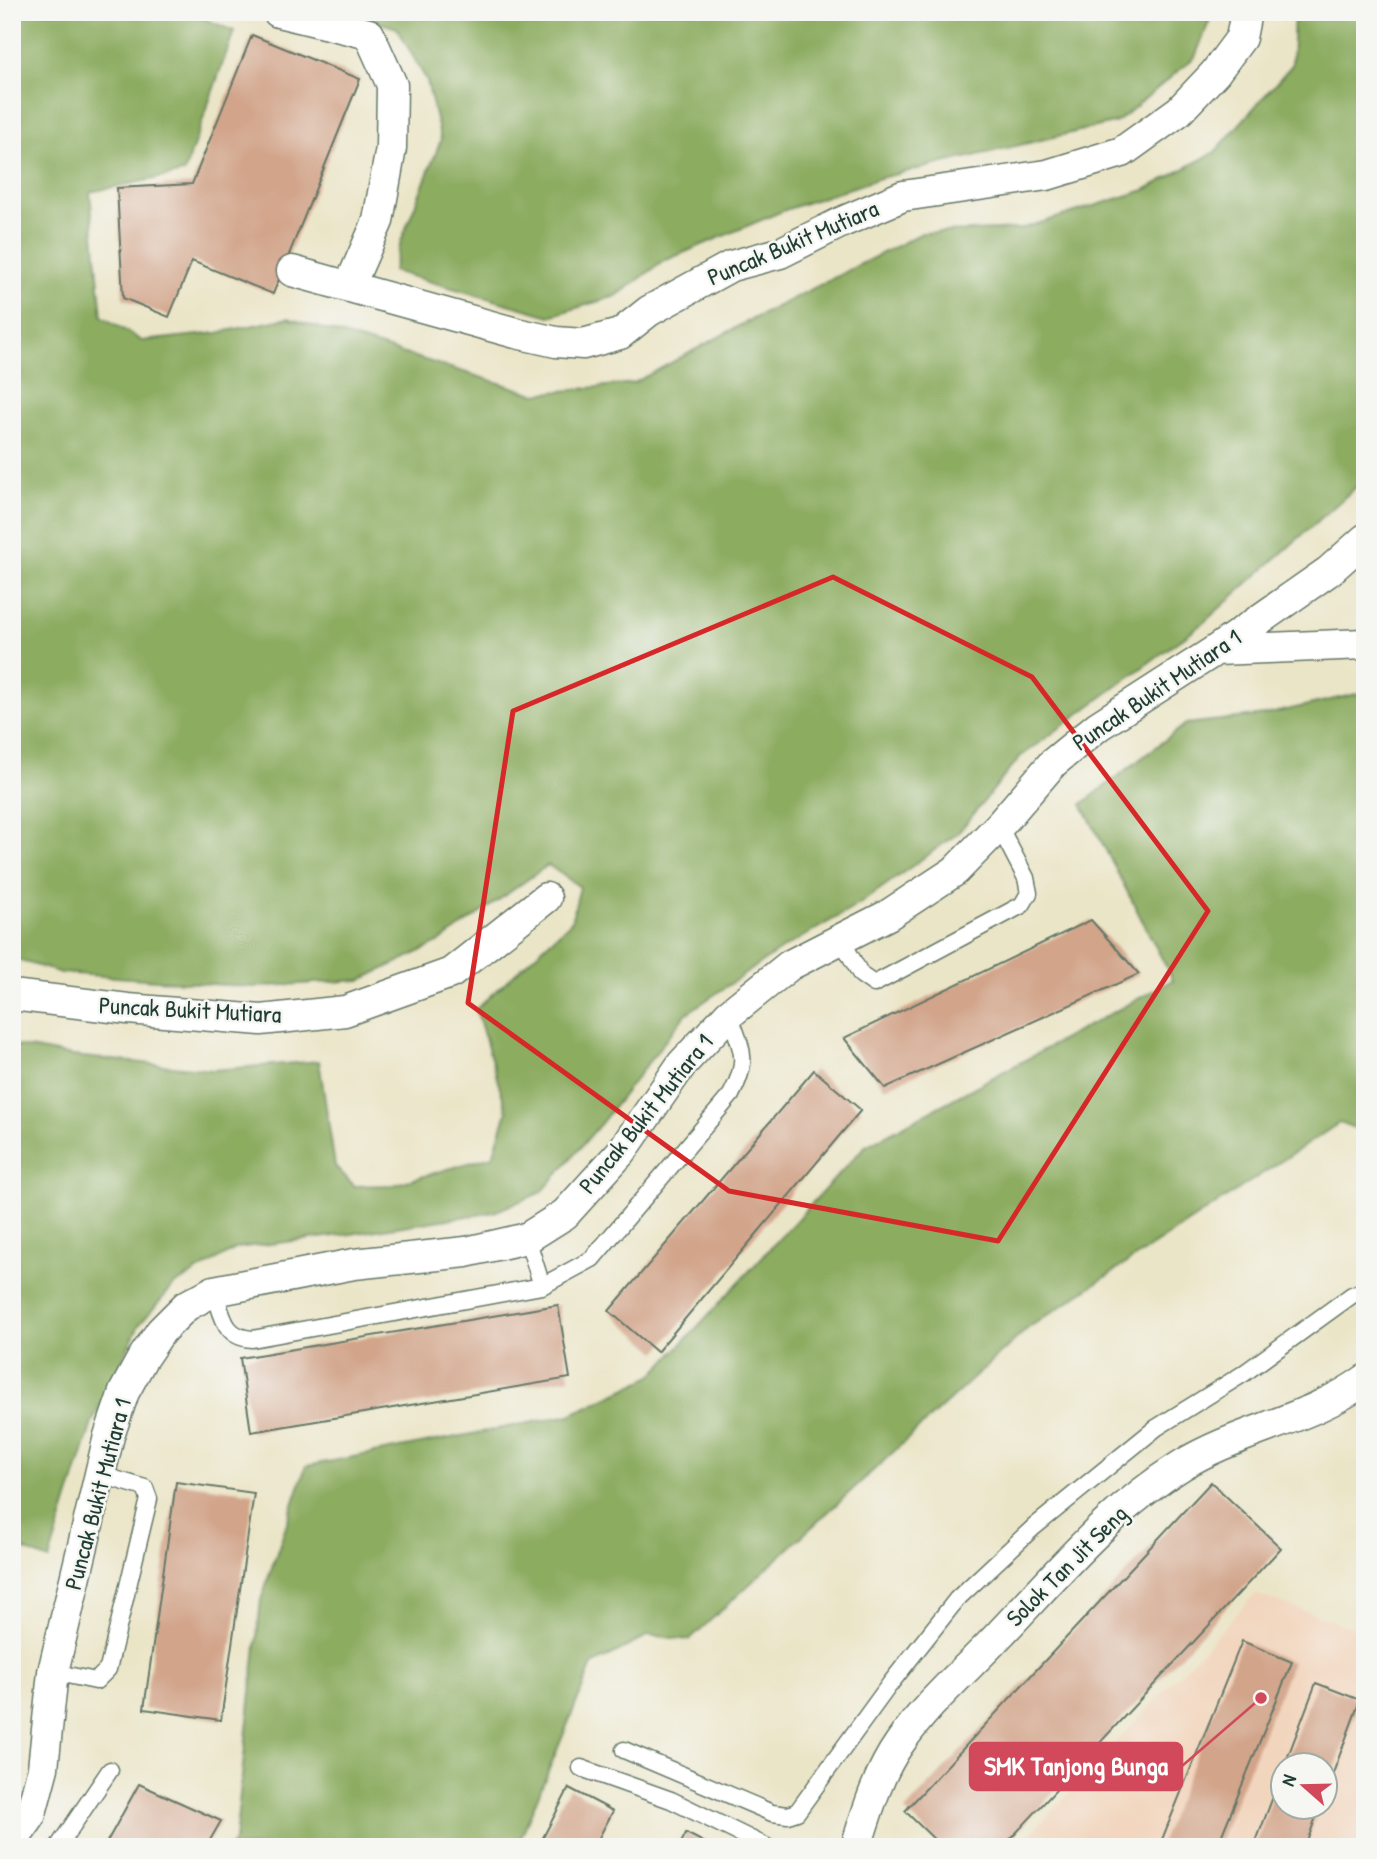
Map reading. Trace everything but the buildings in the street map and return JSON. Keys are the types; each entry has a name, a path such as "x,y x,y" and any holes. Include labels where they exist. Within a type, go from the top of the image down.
{"street":[{"path":"278,12 369,34 392,85 391,148 378,221 349,287"},
{"name":"Puncak Bukit Mutiara","path":"292,271 438,313 556,342 583,344 620,334 649,311 731,266 780,253 903,196 1047,175 1122,152 1179,111 1215,73 1241,38 1246,12"},
{"name":"Puncak Bukit Mutiara 1","path":"12,1842 30,1817 43,1768 53,1672 98,1474 124,1392 161,1331 186,1306 214,1291 354,1264 466,1252 527,1238 565,1214 622,1151 682,1064 729,1014 790,965 888,915 955,871 999,826 1053,763 1098,726 1216,650 1329,571 1365,539"},
{"path":"1216,650 1365,644"},
{"name":"Puncak Bukit Mutiara","path":"12,995 128,1009 261,1020 345,1011 451,973 546,898"},
{"name":"Solok Tan Jit Seng","path":"856,1847 880,1779 898,1745 928,1708 1064,1564 1122,1507 1184,1464 1269,1425 1343,1396 1365,1380"}],"lane":[{"path":"841,939 861,975 874,984 1022,905 1029,893 1026,878 999,826"},
{"path":"214,1291 229,1331 238,1338 252,1339 542,1286 592,1259 731,1095 741,1075 744,1055 729,1014"},
{"path":"527,1238 542,1286"},
{"path":"624,1750 772,1813 788,1815 797,1812 890,1684 957,1599 1034,1527 1156,1428 1243,1374 1352,1295 1365,1290"},
{"path":"53,1672 96,1681 108,1669 149,1499 145,1488 98,1474"},
{"path":"581,1768 671,1800 767,1847"},
{"path":"58,1847 110,1770"}],"highlighted area":[{"path":"833,577 1032,677 1208,911 998,1241 729,1191 468,1003 513,711"}],"shaded area":[{"path":"1255,1594 1365,1632 1365,1847 1018,1847"}],"green space":[{"path":"12,12 188,12 234,31 184,173 90,192 102,316 142,341 217,333 288,318 535,394 634,383 922,233 1021,229 1145,190 1215,152 1292,65 1294,12 1365,12 1365,479 1203,623 1020,757 958,833 858,905 780,950 686,1014 602,1122 542,1192 494,1212 237,1248 174,1285 139,1325 92,1423 49,1560 12,1545 12,1045 73,1056 213,1070 319,1061 335,1166 354,1186 393,1185 493,1156 507,1111 476,1009 571,922 580,887 548,865 438,943 361,980 253,987 61,973 12,958"},
{"path":"346,12 1213,12 1195,57 1117,122 880,178 785,210 664,261 616,296 550,316 393,271 401,241 441,140 427,81 397,28"},
{"path":"1365,692 1365,1131 1339,1123 1028,1328 689,1640 649,1635 592,1665 517,1847 230,1847 235,1840 261,1600 306,1466 570,1415 652,1376 864,1147 1173,980 1082,804 1186,724 1265,715"}],"place":[{"name":"SMK Tanjong Bunga","path":"1261,1698"}]}
